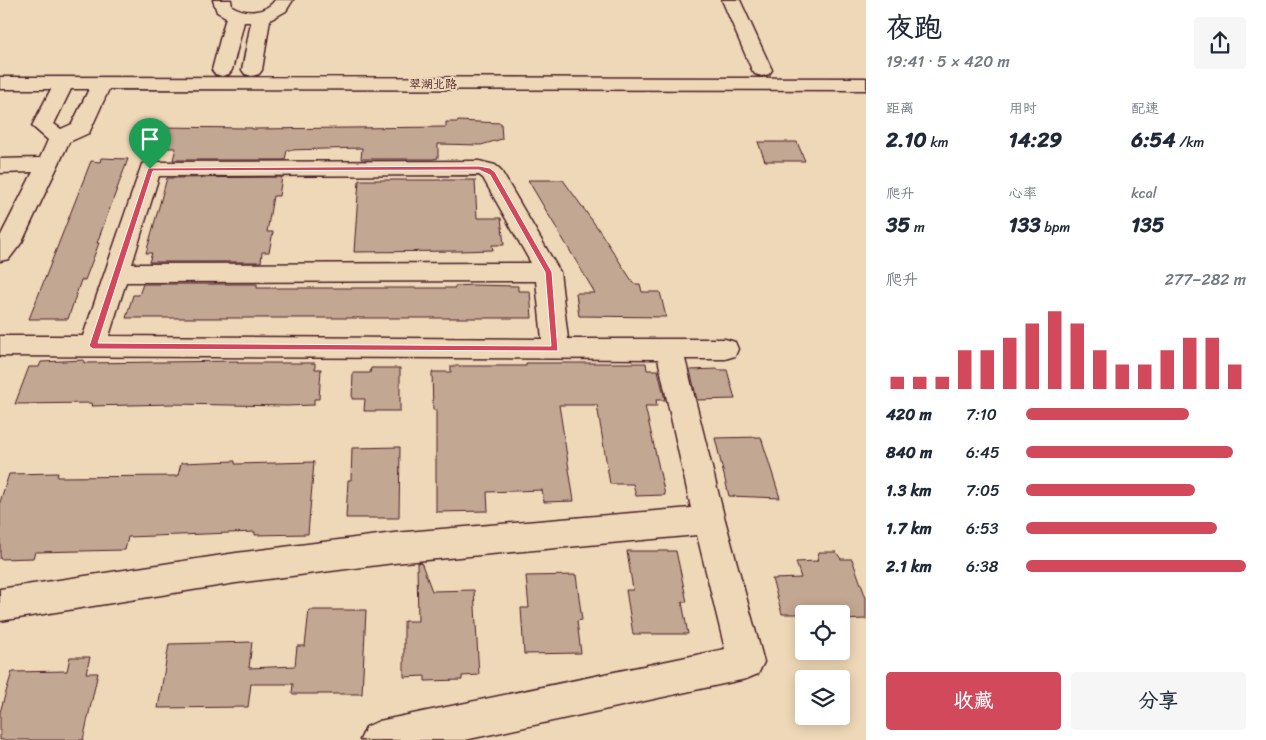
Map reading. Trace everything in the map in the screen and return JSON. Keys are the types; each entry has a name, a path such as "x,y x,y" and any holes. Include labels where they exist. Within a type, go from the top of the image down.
{"street":[{"path":"222,0 223,8 236,16 261,16 276,11 284,0"},
{"path":"731,0 762,70"},
{"path":"222,70 236,16"},
{"path":"252,70 261,16"},
{"name":"翠湖北路","path":"0,70 866,70"},
{"name":"翠湖北路","path":"0,83 866,84"},
{"path":"60,138 43,126 64,83"},
{"path":"0,253 14,236 60,138 80,128 102,83"},
{"path":"0,166 48,165"},
{"path":"93,346 150,169 484,168 492,174 548,272 556,349"},
{"path":"117,273 548,272"},
{"path":"0,346 725,349"},
{"path":"380,740 746,662 709,520 669,349"},
{"path":"0,605 236,568 394,548 709,520"}],"building":[{"path":"446,122 501,123 502,139 481,145 438,144 438,158 433,159 361,159 362,148 287,150 285,160 173,160 176,148 148,148 155,127 252,129 446,127"},
{"path":"758,142 797,142 805,161 765,161"},
{"path":"101,158 128,159 97,243 99,243 85,280 81,280 68,319 29,319 91,161 100,162"},
{"path":"282,177 279,196 273,196 267,232 273,232 269,252 262,252 261,262 149,262 152,253 146,253 167,178"},
{"path":"359,180 475,180 477,218 501,218 504,245 492,245 493,250 354,252"},
{"path":"528,180 563,180 599,230 634,284 640,284 642,292 660,292 666,317 579,316 576,293 595,293"},
{"path":"143,284 257,284 257,288 455,288 455,286 472,285 518,286 518,291 530,291 532,318 126,318 133,295 139,295"},
{"path":"84,360 84,363 238,361 238,363 315,363 315,369 321,369 319,399 314,399 314,405 287,406 172,404 91,406 92,403 15,404 29,367 39,367 41,362"},
{"path":"526,363 646,363 647,370 658,370 665,400 656,400 657,406 645,406 665,495 636,496 633,484 610,484 597,405 559,405 574,501 544,502 542,490 487,492 488,511 436,512 436,410 433,410 432,372 451,372 451,366 526,366"},
{"path":"371,368 400,368 400,411 364,411 365,399 352,399 353,373 370,373"},
{"path":"690,370 727,370 735,399 697,400"},
{"path":"761,437 780,498 729,496 715,438"},
{"path":"400,447 399,518 346,518 348,480 351,480 352,448"},
{"path":"235,461 235,464 314,462 308,534 255,535 255,532 128,537 125,550 35,552 33,558 0,559 0,502 9,474 58,473 57,477 178,476 181,463"},
{"path":"627,551 676,551 687,602 682,602 688,634 633,634 626,590 633,590"},
{"path":"819,552 836,552 841,559 852,559 866,598 866,619 850,620 850,605 795,605 795,614 782,614 772,579 801,578 796,562 817,561"},
{"path":"421,562 432,591 474,590 479,675 462,676 462,680 425,681 425,676 404,677 404,621 418,621 417,563"},
{"path":"576,575 582,620 577,621 581,653 524,654 521,608 529,608 526,576"},
{"path":"309,610 366,610 362,694 292,694 293,684 251,684 248,707 158,708 169,644 252,642 249,668 295,666 297,646 305,646"},
{"path":"70,657 90,657 86,673 98,673 83,740 0,740 0,712 12,672 67,671"}],"route":[{"path":"484,168 490,171 507,197 548,272 556,349 93,346 150,169 484,168"}]}
